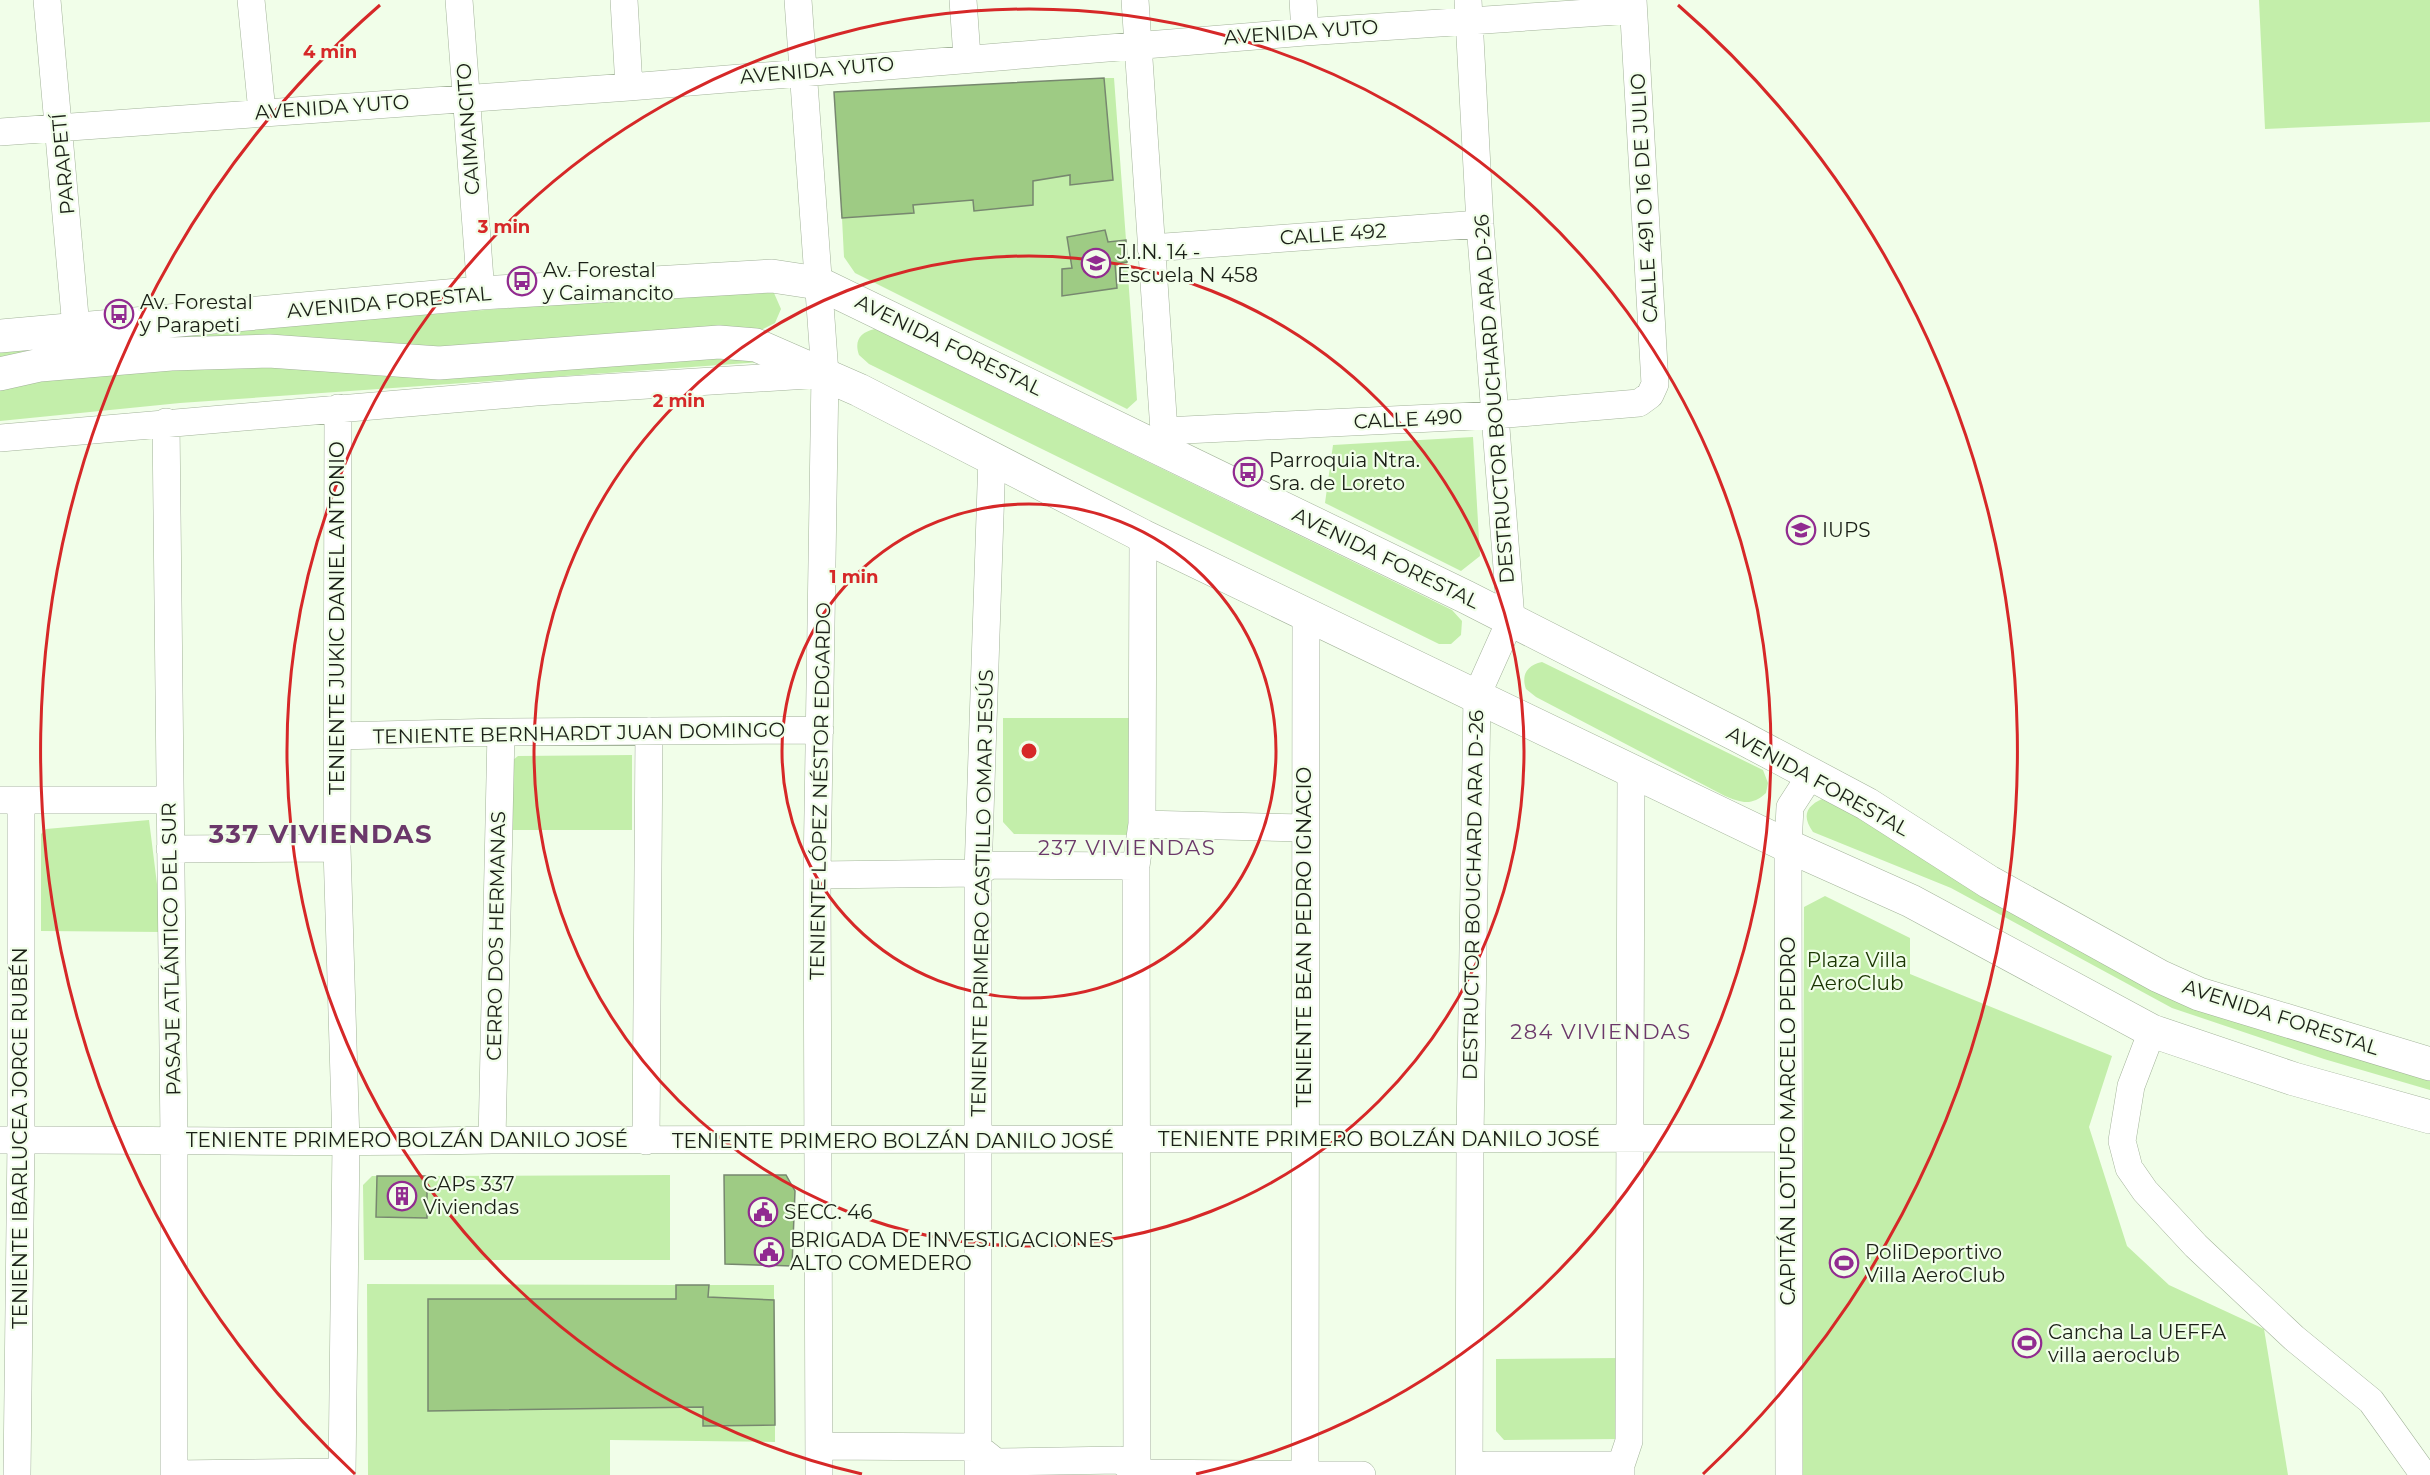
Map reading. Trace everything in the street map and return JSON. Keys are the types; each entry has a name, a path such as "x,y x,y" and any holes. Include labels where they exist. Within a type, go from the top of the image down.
{"main road":[{"name":"AVENIDA FORESTAL","path":"0,336 481,293 772,276 818,283 1158,439 1812,773 1867,804 1989,882 2159,976 2199,994 2430,1064"},
{"name":"AVENIDA FORESTAL","path":"0,374 39,365 171,354 269,351 439,363 719,342 756,345 825,374 992,456 1143,536 1306,615 1788,846 1911,901 2152,1031 2294,1079 2430,1117"}],"street":[{"name":"PARAPETÍ","path":"47,0 76,328"},
{"path":"250,0 262,111"},
{"name":"CAIMANCITO","path":"459,0 481,293"},
{"path":"624,0 629,87"},
{"name":"TENIENTE LÓPEZ NÉSTOR EDGARDO","path":"798,0 801,71 825,374 817,875 819,1475"},
{"path":"963,0 967,57"},
{"path":"1136,0 1151,248 1158,439"},
{"path":"1303,0 1305,32"},
{"name":"AVENIDA YUTO","path":"0,132 262,111 629,87 967,57 1305,32 1468,10 1633,5"},
{"name":"CALLE 491 O 16 DE JULIO","path":"1633,5 1655,384 1650,395"},
{"name":"DESTRUCTOR BOUCHARD ARA D-26","path":"1468,10 1480,224 1511,619 1477,695 1470,1139 1469,1475"},
{"name":"CALLE 492","path":"1151,248 1480,224"},
{"path":"0,438 338,408 825,374"},
{"name":"CALLE 490","path":"1158,439 1639,403 1650,395"},
{"name":"TENIENTE JUKIC DANIEL ANTONIO","path":"338,408 337,848 346,1143 342,1473"},
{"name":"PASAJE ATLÁNTICO DEL SUR","path":"166,422 174,1139 174,1474"},
{"name":"TENIENTE PRIMERO CASTILLO OMAR JESÚS","path":"978,1475 978,873 992,456"},
{"path":"1137,1474 1136,866 1142,824 1143,536"},
{"name":"TENIENTE BEAN PEDRO IGNACIO","path":"1305,1475 1306,615"},
{"name":"TENIENTE BERNHARDT JUAN DOMINGO","path":"337,736 501,732 820,730"},
{"path":"646,1141 649,731"},
{"name":"CERRO DOS HERMANAS","path":"492,1140 501,732"},
{"path":"1469,1475 1486,1465 1621,1470 1629,1441 1631,771"},
{"name":"CAPITÁN LOTUFO MARCELO PEDRO","path":"1789,1475 1788,846 1790,807 1812,773"},
{"path":"10,801 169,800"},
{"name":"TENIENTE IBARLUCEA JORGE RUBÉN","path":"10,801 11,1140 17,1475"},
{"path":"1142,824 1305,828"},
{"path":"170,849 337,848"},
{"path":"817,875 978,873 990,865 1136,866"},
{"path":"2152,1031 2131,1086 2122,1141 2128,1168 2145,1191 2196,1246 2294,1338 2371,1401 2424,1475"},
{"name":"TENIENTE PRIMERO BOLZÁN DANILO JOSÉ","path":"11,1140 174,1139 346,1143 492,1140 1787,1138"},
{"path":"819,1446 977,1447 996,1462 1120,1460 1137,1474 1362,1475"},
{"path":"174,1474 342,1473"}],"green space":[{"path":"2259,0 2430,0 2430,122 2265,129"},
{"path":"1104,78 1114,78 1126,240 1108,242 1105,230 1067,237 1072,268 1062,270 1062,295 1117,288 1115,264 1127,262 1137,400 1127,409 855,273 844,257 842,218 913,213 913,205 973,200 974,211 1032,205 1033,181 1070,175 1070,184 1112,180"},
{"path":"757,288 774,293 781,309 775,323 763,329 429,348 324,338 179,340 72,347 0,357 0,349"},
{"path":"875,329 1452,610 1462,621 1461,635 1451,644 1439,644 869,364 859,355 857,345 865,332"},
{"path":"713,352 762,362 180,403 0,421 0,381 153,364"},
{"path":"1473,437 1480,556 1461,571 1325,503 1333,445"},
{"path":"1542,662 1763,770 1768,783 1766,793 1751,802 1725,796 1536,697 1526,689 1524,679 1529,668"},
{"path":"1003,718 1133,718 1135,835 1014,834 1003,822"},
{"path":"632,755 632,830 508,830 508,764 518,756"},
{"path":"1827,797 2303,1041 2430,1081 2430,1090 2324,1059 2172,1008 1951,888 1813,832 1807,820 1808,810 1815,803"},
{"path":"149,820 163,932 41,931 41,834 46,829"},
{"name":"PoliDeportivo Villa AeroClub","path":"1825,896 1910,938 1910,974 2112,1056 2089,1127 2127,1246 2169,1285 2264,1329 2288,1475 1802,1475 1804,907"},
{"path":"670,1175 670,1260 364,1260 363,1185 372,1176 377,1176 376,1217 426,1218 427,1176"},
{"path":"367,1284 676,1285 676,1299 428,1299 428,1411 703,1407 703,1426 775,1425 775,1442 610,1440 610,1475 368,1475"},
{"path":"709,1285 774,1285 774,1300 708,1297"},
{"path":"1622,1358 1623,1439 1504,1440 1496,1431 1496,1359"}],"building":[{"path":"1104,78 1113,180 1070,185 1070,175 1033,181 1033,205 974,211 973,200 913,205 914,213 842,218 834,92"},
{"name":"J.I.N. 14 - Escuela N 458","path":"1105,230 1108,242 1126,240 1127,262 1115,264 1117,288 1062,296 1062,269 1072,268 1067,237"},
{"path":"724,1175 786,1175 795,1191 792,1266 725,1264"},
{"name":"CAPs 337 Viviendas","path":"377,1176 427,1176 427,1218 376,1217"},
{"path":"676,1285 709,1285 708,1297 774,1300 775,1425 703,1426 703,1407 428,1411 428,1299 676,1299"}],"place":[{"name":"J.I.N. 14 - Escuela N 458","path":"1096,263"},
{"name":"Av. Forestal y Caimancito","path":"522,281"},
{"name":"Av. Forestal y Parapeti","path":"119,314"},
{"name":"Parroquia Ntra. Sra. de Loreto","path":"1248,472"},
{"name":"IUPS","path":"1801,530"},
{"name":"CAPs 337 Viviendas","path":"402,1196"},
{"name":"SECC. 46","path":"763,1212"},
{"name":"BRIGADA DE INVESTIGACIONES ALTO COMEDERO","path":"769,1252"},
{"name":"PoliDeportivo Villa AeroClub","path":"1844,1263"},
{"name":"Cancha La UEFFA villa aeroclub","path":"2027,1343"}],"district":[{"name":"337 VIVIENDAS","path":"321,834"},
{"name":"237 VIVIENDAS","path":"1127,848"},
{"name":"284 VIVIENDAS","path":"1601,1032"}],"park label":[{"name":"Plaza Villa AeroClub","path":"1857,972"}]}
